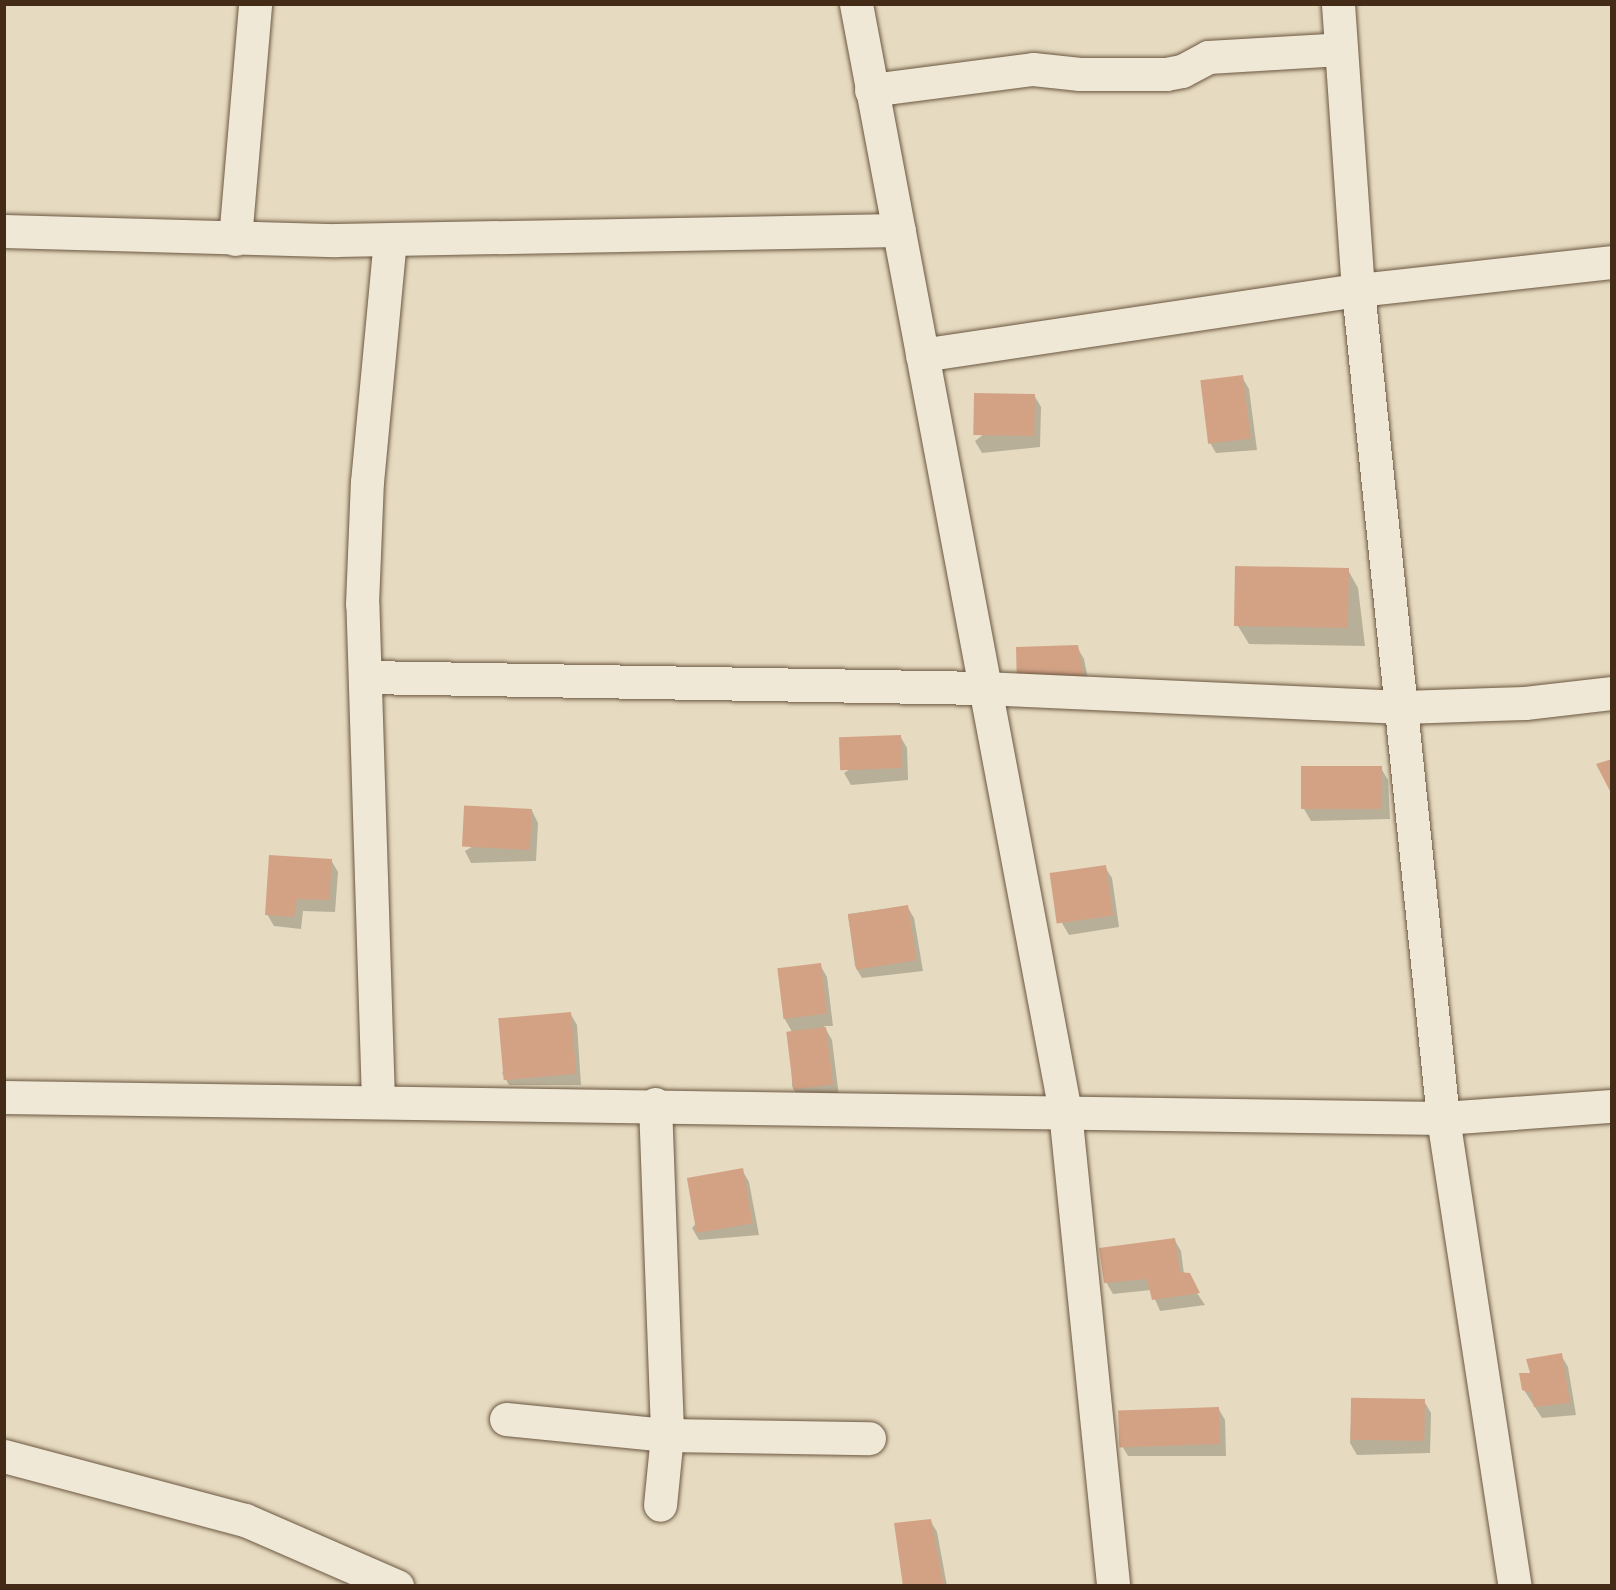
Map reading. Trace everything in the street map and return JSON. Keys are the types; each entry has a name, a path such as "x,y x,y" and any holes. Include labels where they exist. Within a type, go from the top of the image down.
{"street":[{"path":"235,239 255,4"},
{"path":"856,4 983,688 1065,1111 1113,1586"},
{"path":"1338,4 1358,291 1403,707 1443,1118 1515,1586"},
{"path":"871,90 1033,69 1080,74 1166,74 1182,71 1208,57 1341,49"},
{"path":"4,231 235,239 390,240 899,230"},
{"path":"378,1101 362,604 367,482 390,240"},
{"path":"922,355 1358,291 1611,262"},
{"path":"366,677 983,688 1403,707 1525,703 1611,693"},
{"path":"4,1097 655,1104 1443,1118 1611,1106"},
{"path":"655,1104 667,1435 660,1505"},
{"path":"506,1419 667,1435 869,1438"},
{"path":"4,1456 244,1521 397,1586"}],"building":[{"path":"1243,375 1251,439 1208,444 1200,380"},
{"path":"974,393 1035,394 1034,436 973,435"},
{"path":"1235,566 1349,568 1348,628 1234,626"},
{"path":"1078,645 1087,693 1017,689 1016,647"},
{"path":"901,735 902,768 840,770 839,737"},
{"path":"1612,759 1612,795 1596,764"},
{"path":"1301,766 1382,766 1382,809 1301,809"},
{"path":"464,805 532,809 530,850 462,846"},
{"path":"269,855 332,859 329,900 297,899 294,917 265,915"},
{"path":"1106,865 1113,916 1057,923 1050,873"},
{"path":"908,905 917,960 857,970 848,915"},
{"path":"821,963 827,1014 784,1019 777,968"},
{"path":"571,1012 576,1074 504,1080 498,1018"},
{"path":"826,1027 833,1085 793,1089 786,1032"},
{"path":"743,1168 753,1223 697,1233 687,1178"},
{"path":"1175,1238 1180,1272 1190,1273 1200,1293 1152,1300 1147,1279 1104,1283 1099,1248"},
{"path":"1562,1353 1570,1403 1534,1407 1531,1393 1522,1390 1519,1373 1530,1373 1526,1359"},
{"path":"1351,1398 1425,1399 1424,1441 1350,1440"},
{"path":"1219,1407 1220,1444 1119,1448 1118,1411"},
{"path":"931,1519 944,1586 903,1586 894,1523"}]}
